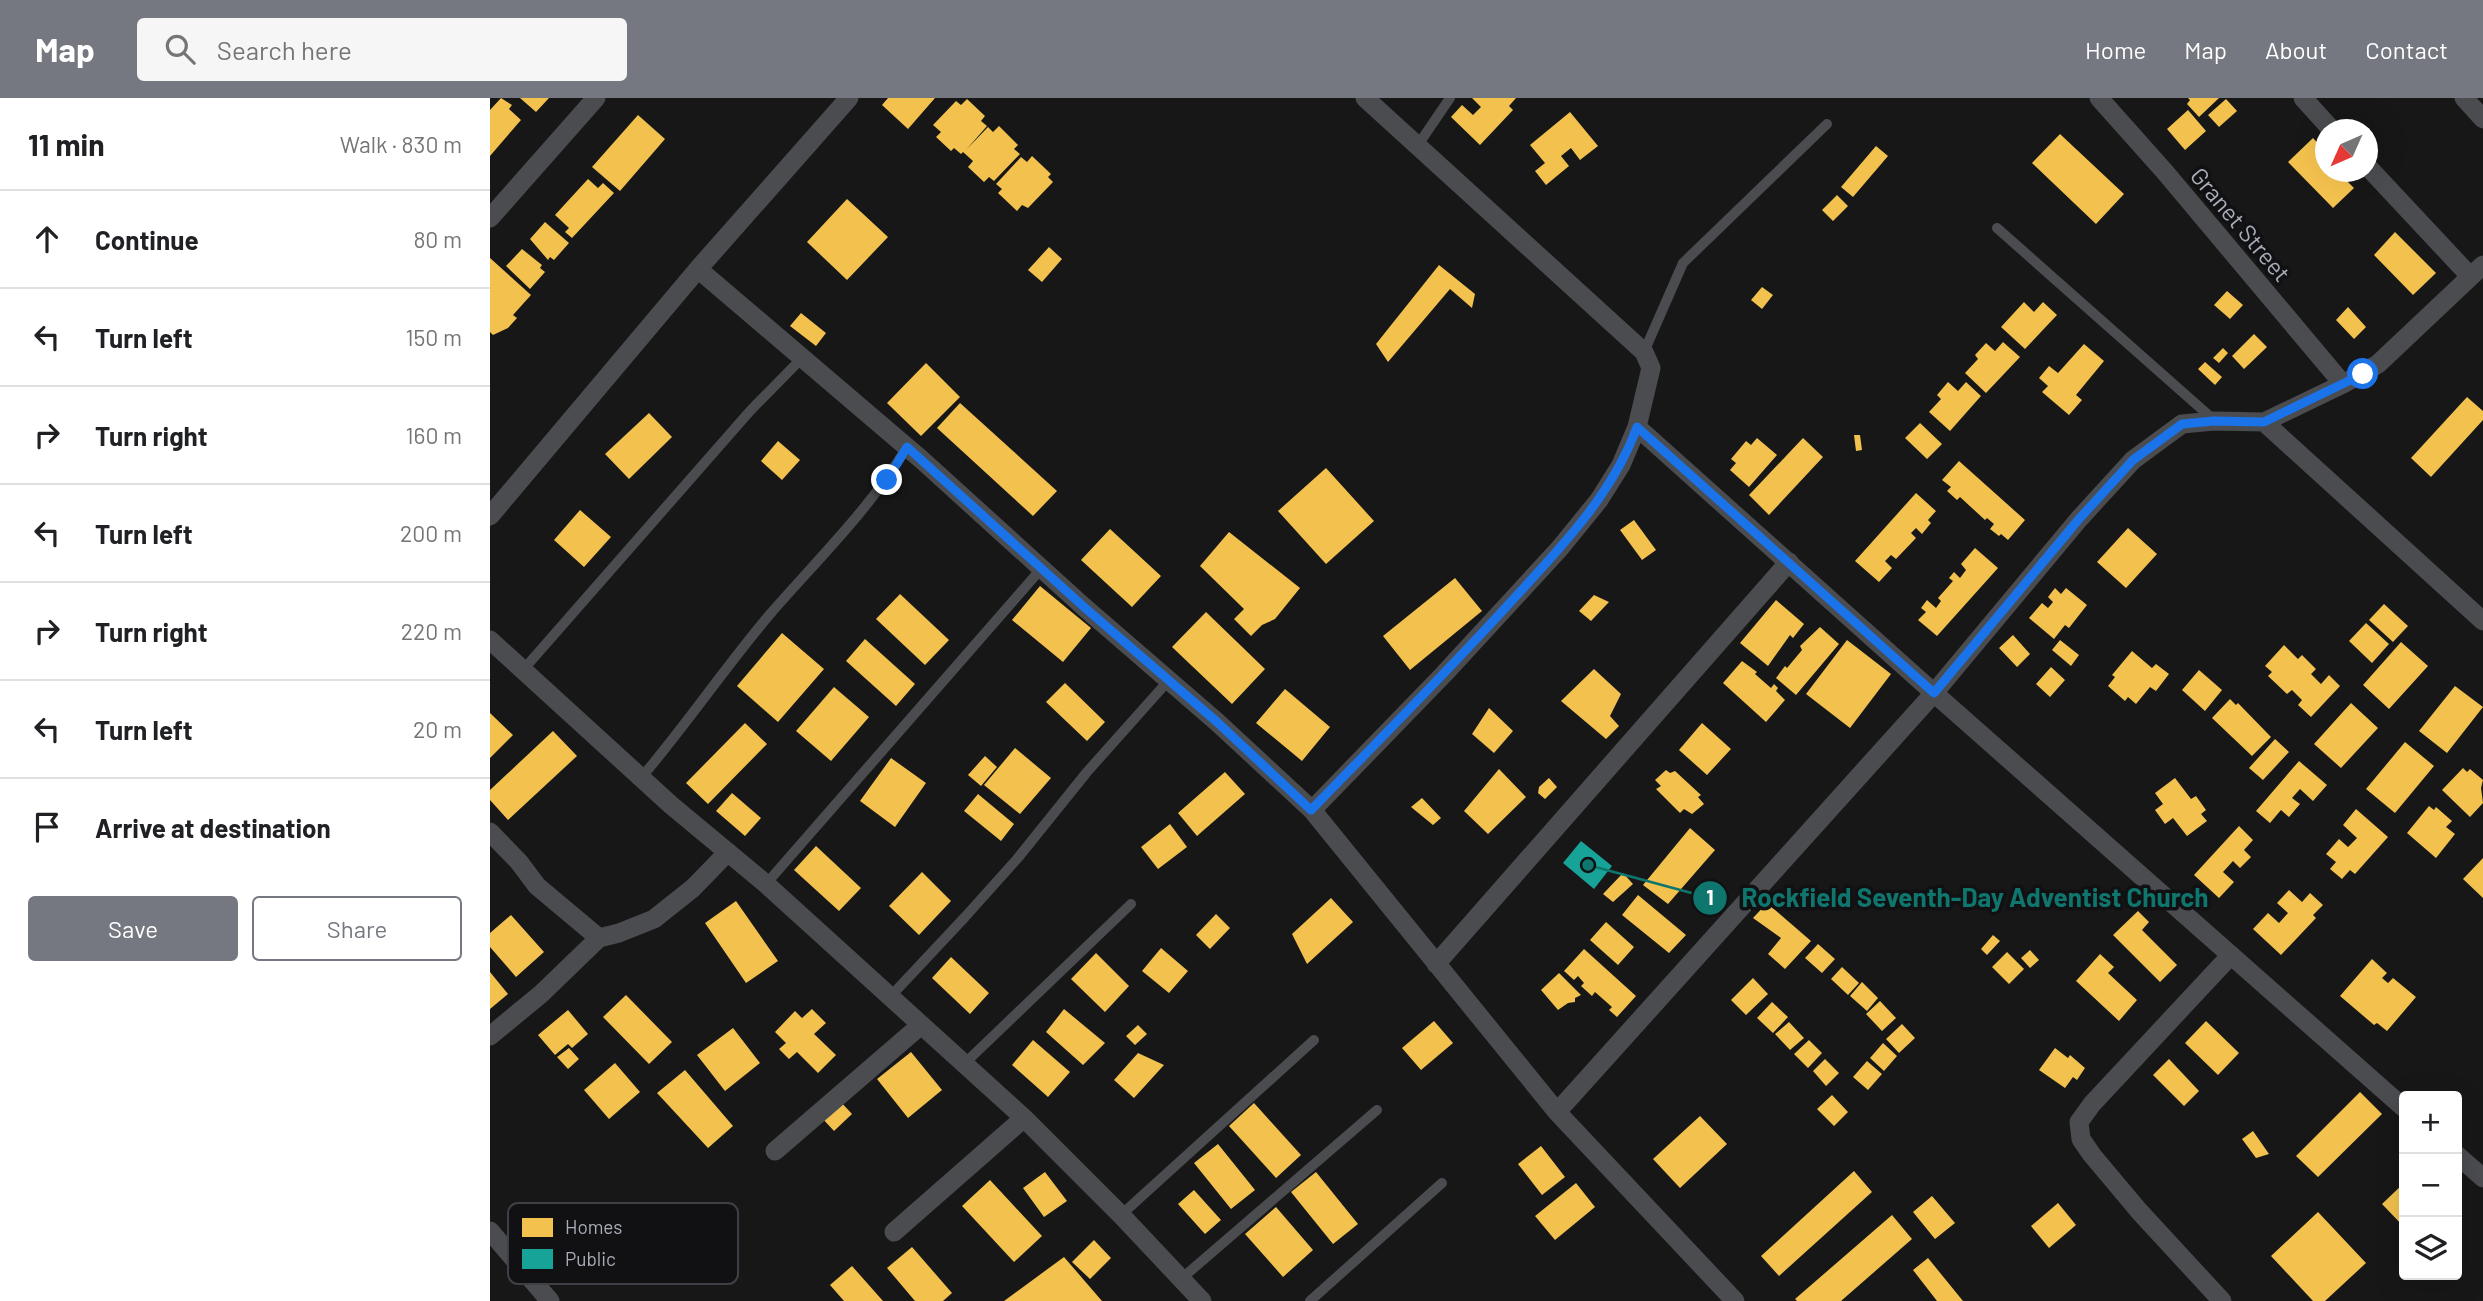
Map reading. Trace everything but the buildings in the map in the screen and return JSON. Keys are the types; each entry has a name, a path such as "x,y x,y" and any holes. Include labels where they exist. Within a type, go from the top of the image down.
{"street":[{"path":"490,218 596,98"},
{"path":"490,516 698,269 849,98"},
{"path":"1311,810 1444,674 1560,548 1599,500 1621,465 1637,427 1651,368 1644,352 1364,98"},
{"name":"Granet Street","path":"2098,98 2165,172 2343,384"},
{"path":"2303,98 2322,119"},
{"path":"2464,98 2483,119"},
{"path":"1557,1112 1934,693 2079,519 2133,460 2182,424 2214,421 2264,422 2343,384 2378,364 2476,270 2378,177"},
{"path":"698,269 907,447 1311,810 1557,1112 1735,1301"},
{"path":"2264,422 2483,621"},
{"path":"1637,427 2399,1104"},
{"path":"1436,964 1788,562"},
{"path":"490,640 641,778 765,884 1024,1118 1202,1301"},
{"path":"490,832 519,862 537,886 599,938"},
{"path":"490,1036 541,994 599,938 654,919 693,888 728,852"},
{"path":"2222,1301 2139,1211 2092,1155 2081,1139 2079,1122 2092,1104 2231,956"},
{"path":"775,1151 921,1025"},
{"path":"894,1232 1024,1118"},
{"path":"2462,1159 2483,1178"},
{"path":"490,1231 508,1252"},
{"path":"535,1284 550,1301"}],"lane":[{"path":"1418,145 1450,98"},
{"path":"1644,352 1683,262 1827,124"},
{"path":"1997,228 2214,421"},
{"path":"523,670 750,411 802,358"},
{"path":"641,778 770,615 871,501 907,447"},
{"path":"765,884 1041,569"},
{"path":"890,998 1017,859 1087,772 1169,680"},
{"path":"964,1064 1132,904"},
{"path":"1121,1215 1314,1040"},
{"path":"1181,1279 1377,1110"},
{"path":"1310,1301 1442,1183"}],"place":[{"name":"Rockfield Seventh-Day Adventist Church","path":"1588,865"}],"route":[{"path":"887,480 907,447 1084,607 1217,722 1311,810 1444,674 1560,548 1599,500 1621,465 1637,427 1934,693 2079,519 2133,460 2182,424 2214,421 2264,422 2363,374"}]}
